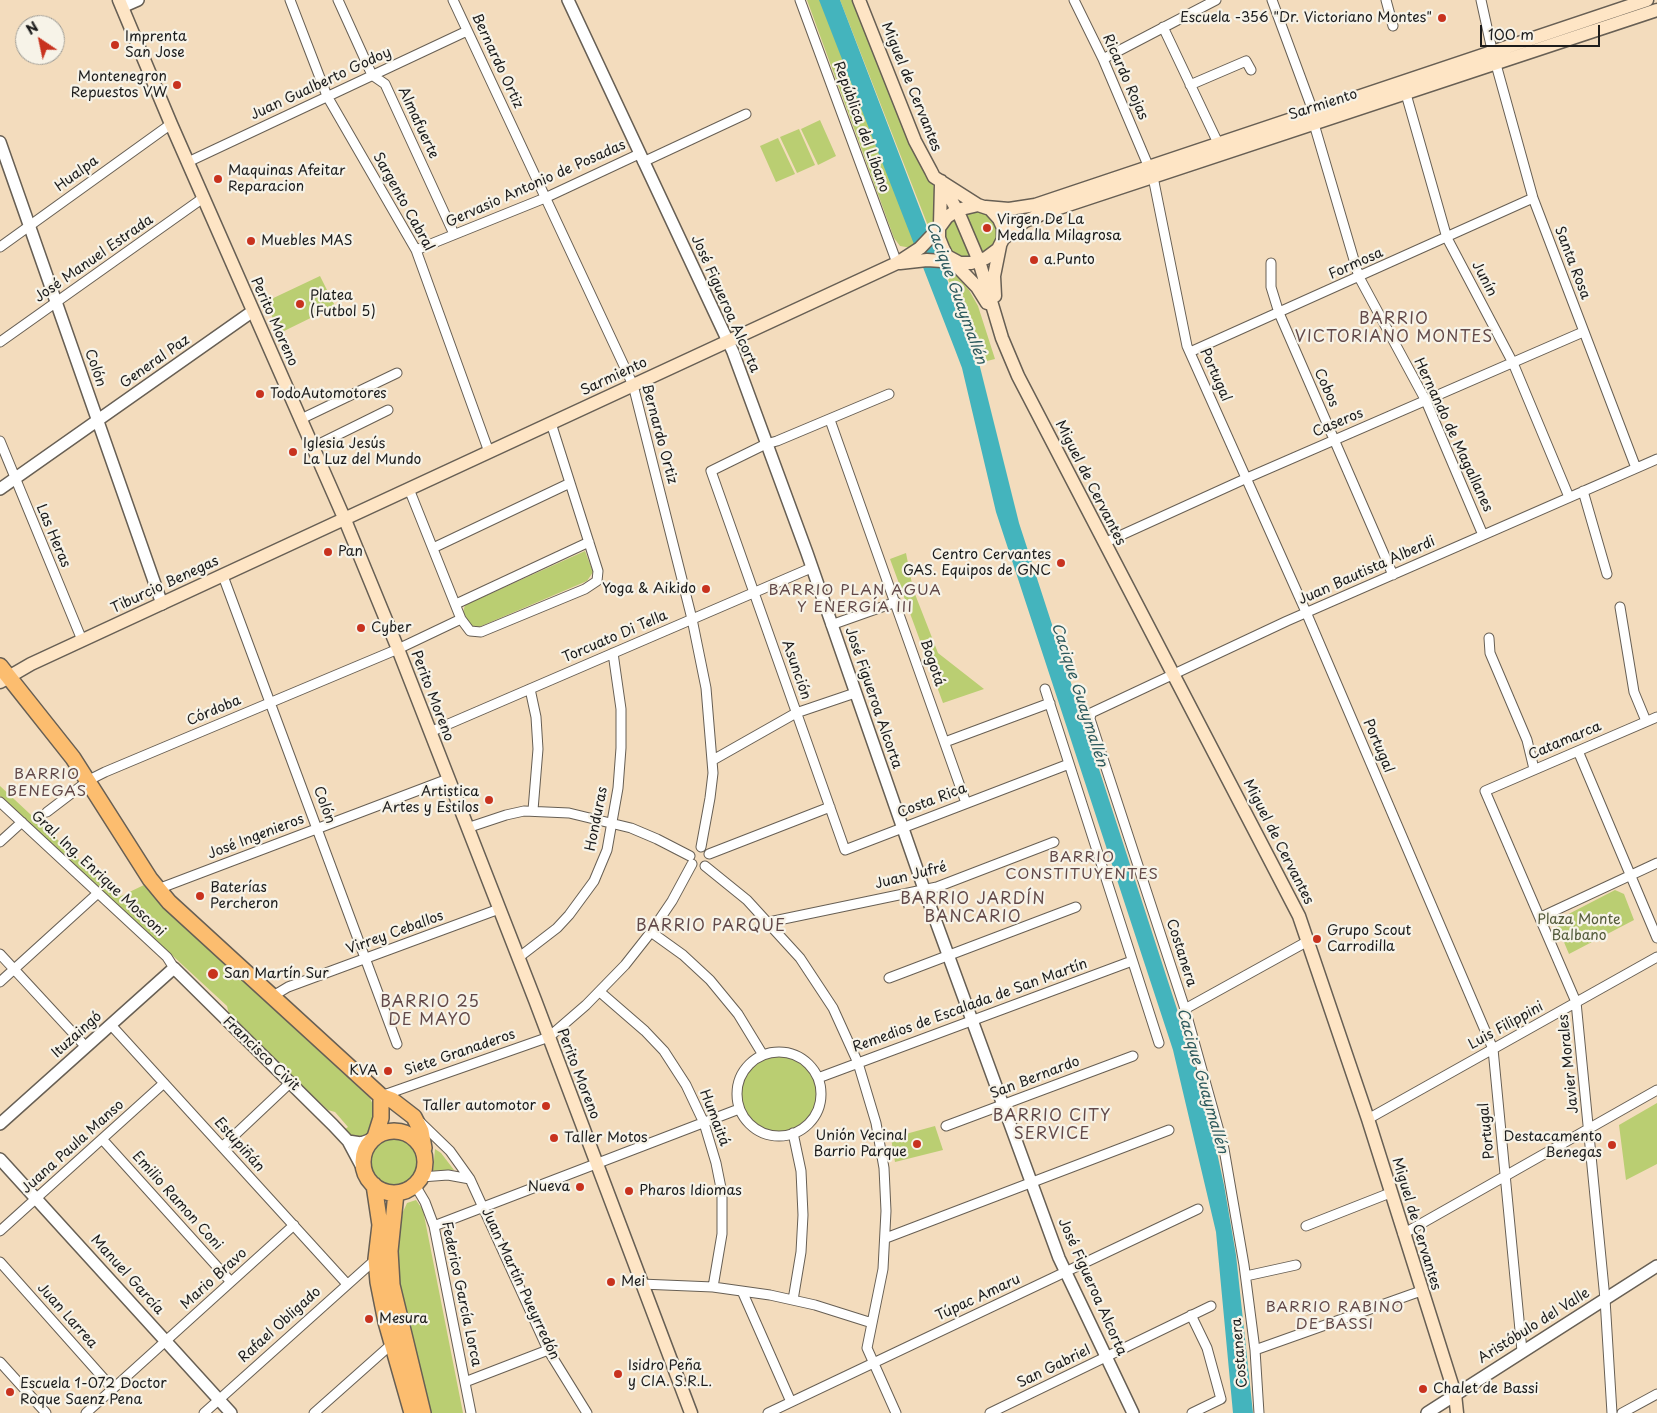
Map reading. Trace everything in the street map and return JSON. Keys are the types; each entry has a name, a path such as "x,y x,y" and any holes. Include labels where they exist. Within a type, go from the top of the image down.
{"main road":[{"name":"Miguel de Cervantes","path":"859,0 918,148 934,178 982,206"},
{"name":"Miguel de Cervantes","path":"865,0 941,182 979,261 1011,361 1296,909 1368,1119 1455,1394 1457,1413"},
{"name":"Sarmiento","path":"979,261 1002,243 1013,230 1030,219 1151,172 1218,143 1646,0"},
{"name":"Perito Moreno","path":"121,4 203,198 345,520 398,649 500,909 691,1413"},
{"name":"Sarmiento","path":"982,206 1009,209 1036,205 1151,172 1314,124 1657,10"},
{"name":"Miguel de Cervantes","path":"941,182 942,203 937,230 940,241 951,262 977,287 995,315"},
{"path":"956,210 982,206 999,219 1003,228 1002,243"},
{"name":"Sarmiento","path":"345,520 727,340 897,263 919,255 937,230 956,210"},
{"name":"Miguel de Cervantes","path":"995,315 997,310 994,276 1002,243"},
{"path":"919,255 951,262 979,261"},
{"name":"Tiburcio Benegas","path":"3,674 345,520"},
{"name":"Juan Martín Pueyrredón","path":"3,674 89,780 121,835 169,902 381,1096 392,1100 414,1117"},
{"path":"364,1171 364,1152 374,1138 381,1118 381,1096"},
{"path":"374,1185 383,1191 396,1193 406,1191 418,1181 425,1162 421,1130 414,1117"},
{"path":"374,1138 391,1131 407,1133 418,1142 424,1154"},
{"name":"Francisco Civit","path":"364,1171 374,1185"},
{"path":"374,1185 380,1226 376,1259 381,1302 397,1339 423,1413"},
{"path":"396,1193 390,1259 397,1339 412,1413"}],"street":[{"path":"121,4 138,0"},
{"name":"Sargento Cabral","path":"290,0 327,96 416,250 489,452"},
{"name":"Almafuerte","path":"338,0 372,75 385,84 454,234"},
{"name":"Bernardo Ortiz","path":"453,0 632,385 692,619 706,688 713,760 710,798 701,847"},
{"name":"José Figueroa Alcorta","path":"568,0 727,340 811,568 948,956 1066,1272 1133,1413"},
{"name":"República del Líbano","path":"800,0 897,263"},
{"name":"Ricardo Rojas","path":"1074,0 1103,59 1151,172"},
{"path":"1103,59 1216,0"},
{"name":"Hernando de Magallanes","path":"1272,0 1313,111 1314,124 1360,277 1426,401 1484,535"},
{"path":"1386,0 1393,26"},
{"name":"Santa Rosa","path":"1481,0 1492,50 1533,198 1636,468"},
{"path":"1163,28 1218,143"},
{"name":"Juan Gualberto Godoy","path":"188,162 467,31"},
{"path":"1190,85 1246,61 1251,70"},
{"name":"Junín","path":"1406,94 1447,238 1513,363 1569,497"},
{"name":"Gervasio Antonio de Posadas","path":"416,250 746,114"},
{"name":"Hualpa","path":"0,247 171,124"},
{"name":"Colón","path":"0,142 162,604"},
{"name":"Portugal","path":"1151,172 1185,340 1306,612 1493,1049 1522,1351"},
{"name":"José Manuel Estrada","path":"0,342 203,198"},
{"name":"Formosa","path":"1190,352 1533,198"},
{"name":"Cobos","path":"1271,263 1271,287 1279,313 1393,575"},
{"name":"General Paz","path":"0,488 253,311"},
{"name":"Caseros","path":"1104,543 1246,478 1583,332"},
{"path":"301,419 397,373"},
{"path":"766,444 830,420 889,394"},
{"path":"313,447 388,410"},
{"name":"Bogotá","path":"830,420 966,803"},
{"path":"409,489 461,619 470,631 481,632 585,589 597,581 598,571 551,423"},
{"name":"Las Heras","path":"0,442 82,640"},
{"name":"Asunción","path":"766,444 711,471 845,850"},
{"name":"Juan Bautista Alberdi","path":"1091,713 1306,612 1657,459"},
{"path":"433,548 570,483"},
{"path":"1583,491 1607,574"},
{"path":"456,604 589,542"},
{"name":"Torcuato Di Tella","path":"430,732 811,568"},
{"name":"Colón","path":"223,576 398,1044"},
{"path":"831,625 896,602"},
{"path":"1620,608 1634,692 1646,721"},
{"name":"Córdoba","path":"47,812 89,780 398,649 461,619"},
{"path":"1489,638 1490,652 1526,740 1534,770"},
{"name":"Honduras","path":"518,958 557,928 585,896 604,860 613,823 618,788 621,728 618,682 613,653"},
{"path":"530,689 536,716 538,749 534,810"},
{"path":"1046,689 1159,1043"},
{"path":"713,760 796,713 855,692"},
{"path":"945,742 1050,703"},
{"name":"Costanera","path":"1091,713 1090,719 1185,1009 1224,1149 1246,1276 1255,1350 1259,1413"},
{"name":"Catamarca","path":"1484,790 1657,717"},
{"path":"1578,751 1657,938"},
{"name":"Costa Rica","path":"845,850 1070,764"},
{"name":"José Ingenieros","path":"158,889 448,779"},
{"name":"Javier Morales","path":"1484,790 1541,917 1576,1002 1590,1127 1605,1299 1612,1413"},
{"name":"Gral. Ing. Enrique Mosconi","path":"0,802 167,957 174,968"},
{"path":"709,854 830,807"},
{"path":"467,828 506,815 534,810 569,813 613,823 649,835 691,860 698,867 705,866 709,861 709,854 701,847 695,848 691,860 672,901 651,932 600,992 548,1037"},
{"path":"0,842 22,822"},
{"name":"Juan Jufré","path":"769,922 924,889 1054,842"},
{"path":"1541,917 1657,863"},
{"path":"705,866 735,889 769,922 800,958 822,988 842,1024 858,1063 873,1107 880,1141 885,1183 886,1238 881,1285 867,1348 896,1413"},
{"path":"0,982 98,894"},
{"path":"889,978 1076,907"},
{"name":"Virrey Ceballos","path":"273,996 288,987 500,909"},
{"path":"651,932 683,955 710,980 738,1014 763,1055"},
{"path":"1185,1009 1308,941"},
{"path":"0,954 86,1047"},
{"name":"Luis Filippini","path":"1368,1119 1657,957"},
{"name":"Remedios de Escalada de San Martín","path":"818,1078 1132,961"},
{"name":"Ituzaingó","path":"0,1124 174,968"},
{"name":"Francisco Civit","path":"174,968 291,1082 348,1141 364,1171"},
{"name":"Humaitá","path":"600,992 645,1030 664,1051 686,1085 704,1123 716,1163 722,1193 722,1234 713,1287"},
{"name":"Estupiñán","path":"111,1024 347,1284"},
{"name":"Siete Granaderos","path":"381,1096 548,1037"},
{"path":"774,1052 795,1055 812,1068 818,1078 821,1091 820,1104 814,1116 805,1127 793,1133 780,1136 768,1135 755,1129 746,1121 739,1109 736,1096 740,1077 752,1061 763,1055 774,1052"},
{"name":"San Bernardo","path":"946,1126 1133,1056"},
{"path":"222,1146 291,1082"},
{"name":"Juana Paula Manso","path":"0,1231 164,1083"},
{"path":"1403,1234 1657,1090"},
{"path":"434,1226 739,1109"},
{"name":"Juan Martín Pueyrredón","path":"414,1117 446,1147 470,1180 548,1350 587,1413"},
{"path":"886,1238 1033,1184 1169,1130"},
{"path":"793,1133 801,1171 803,1226 793,1300"},
{"path":"348,1141 361,1143 374,1138"},
{"name":"Emilio Ramon Coni","path":"102,1139 231,1282"},
{"name":"Manuel García","path":"0,1159 231,1413"},
{"path":"418,1181 448,1175 470,1180"},
{"name":"Federico García Lorca","path":"418,1181 434,1226 471,1413"},
{"path":"1306,1226 1390,1193"},
{"name":"Túpac Amaru","path":"768,1413 1198,1209"},
{"name":"Mario Bravo","path":"86,1413 294,1226"},
{"name":"Rafael Obligado","path":"204,1413 376,1259"},
{"name":"Juan Larrea","path":"0,1262 113,1388"},
{"path":"1246,1276 1296,1265"},
{"name":"Aristóbulo del Valle","path":"1427,1413 1657,1266"},
{"path":"641,1284 713,1287 742,1291 793,1300 872,1323"},
{"path":"742,1291 791,1402"},
{"path":"1255,1350 1421,1291"},
{"name":"San Gabriel","path":"990,1413 1211,1306"},
{"path":"1192,1315 1209,1354 1221,1399 1192,1413"},
{"path":"314,1413 397,1339"},
{"path":"465,1382 548,1350"},
{"path":"0,1362 46,1413"},
{"path":"1622,1413 1657,1394"}],"green space":[{"path":"807,0 820,0 916,246 912,248 900,246 894,238"},
{"path":"840,0 855,0 915,153 933,184 935,195 934,219 930,231"},
{"path":"820,120 836,156 818,165 801,129"},
{"path":"799,129 815,165 797,173 780,137"},
{"path":"778,138 795,174 776,182 760,146"},
{"path":"963,212 987,212 999,229 995,246 982,255"},
{"path":"955,216 972,258 961,257 947,247 944,230"},
{"path":"944,268 954,273 969,290 978,306 995,359 979,363"},
{"name":"Platea (Futbol 5)","path":"320,276 335,306 280,333 265,302"},
{"path":"585,551 593,572 587,581 479,627 474,627 470,624 463,612 465,605"},
{"path":"906,553 913,589 938,653 984,689 943,703 890,559"},
{"path":"0,786 119,897 144,885 183,926 370,1098 376,1112 369,1133 355,1139 342,1131 348,1127 335,1112 328,1110 230,1018 227,1006 0,796"},
{"name":"Plaza Monte Balbano","path":"1615,890 1624,894 1634,920 1569,954 1555,921"},
{"path":"779,1052 795,1055 809,1064 818,1078 821,1094 818,1110 809,1124 795,1133 779,1136 763,1133 749,1124 740,1110 737,1094 740,1078 749,1064 763,1055"},
{"path":"1657,1103 1657,1164 1626,1180 1619,1125"},
{"name":"Unión Vecinal Barrio Parque","path":"935,1126 943,1150 895,1162 891,1138"},
{"path":"389,1136 399,1136 412,1143 419,1156 419,1166 412,1179 399,1186 389,1186 380,1182 373,1175 369,1166 369,1156 373,1147 380,1140"},
{"path":"435,1149 441,1153 454,1170 433,1171"},
{"path":"416,1200 423,1210 463,1413 429,1413 397,1287 397,1242 403,1212 407,1203"}],"water":[{"path":"819,0 840,0 979,363 1019,523 1205,1097 1224,1185 1236,1255 1253,1413 1233,1413 1216,1232 1173,1050 996,512 962,368"}],"place":[{"name":"Escuela -356 \"Dr. Victoriano Montes\"","path":"1442,18"},
{"name":"Imprenta San Jose","path":"115,45"},
{"name":"Montenegron Repuestos VW","path":"177,85"},
{"name":"Maquinas Afeitar Reparacion","path":"218,179"},
{"name":"Virgen De La Medalla Milagrosa","path":"987,228"},
{"name":"Muebles MAS","path":"251,241"},
{"name":"a.Punto","path":"1034,260"},
{"name":"Platea (Futbol 5)","path":"300,304"},
{"name":"TodoAutomotores","path":"260,394"},
{"name":"Iglesia Jesús La Luz del Mundo","path":"293,452"},
{"name":"Pan","path":"328,552"},
{"name":"Centro Cervantes GAS. Equipos de GNC","path":"1061,563"},
{"name":"Yoga & Aikido","path":"706,589"},
{"name":"Cyber","path":"361,628"},
{"name":"Artistica Artes y Estilos","path":"489,800"},
{"name":"Baterías Percheron","path":"200,896"},
{"name":"Grupo Scout Carrodilla","path":"1317,939"},
{"name":"San Martín Sur","path":"213,974"},
{"name":"KVA","path":"388,1071"},
{"name":"Taller automotor","path":"546,1106"},
{"name":"Taller Motos","path":"554,1138"},
{"name":"Unión Vecinal Barrio Parque","path":"917,1144"},
{"name":"Destacamento Benegas","path":"1612,1145"},
{"name":"Nueva","path":"580,1187"},
{"name":"Pharos Idiomas","path":"629,1191"},
{"name":"Mei","path":"611,1282"},
{"name":"Mesura","path":"369,1319"},
{"name":"Isidro Peña y CIA. S.R.L.","path":"618,1374"},
{"name":"Chalet de Bassi","path":"1423,1389"},
{"name":"Escuela 1-072 Doctor Roque Saenz Pena","path":"10,1392"}],"district":[{"name":"BARRIO VICTORIANO MONTES","path":"1394,329"},
{"name":"BARRIO PLAN AGUA Y ENERGÍA III","path":"855,600"},
{"name":"BARRIO BENEGAS","path":"47,784"},
{"name":"BARRIO CONSTITUYENTES","path":"1082,866"},
{"name":"BARRIO JARDÍN BANCARIO","path":"973,909"},
{"name":"BARRIO PARQUE","path":"711,927"},
{"name":"BARRIO 25 DE MAYO","path":"430,1012"},
{"name":"BARRIO CITY SERVICE","path":"1052,1126"},
{"name":"BARRIO RABINO DE BASSI","path":"1335,1316"}],"water label":[{"name":"Cacique Guaymallén","path":"956,293"},
{"name":"Cacique Guaymallén","path":"1079,695"},
{"name":"Cacique Guaymallén","path":"1202,1081"}]}
